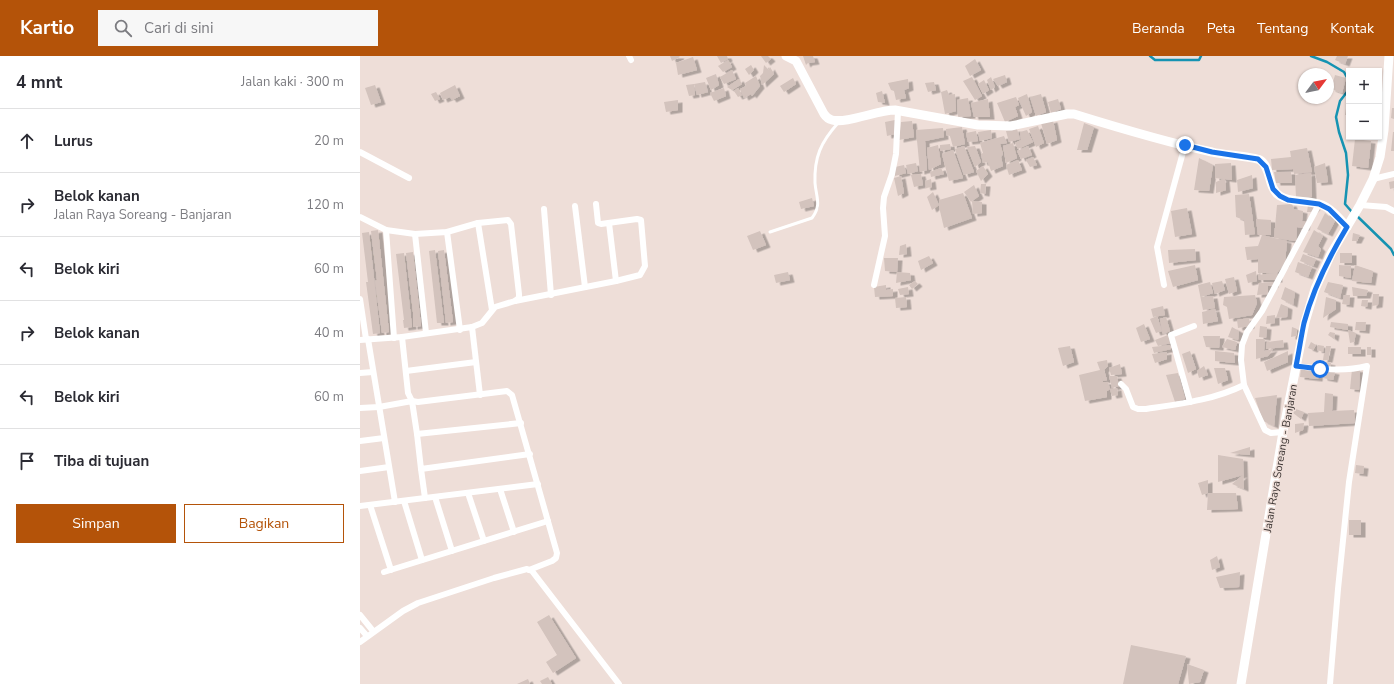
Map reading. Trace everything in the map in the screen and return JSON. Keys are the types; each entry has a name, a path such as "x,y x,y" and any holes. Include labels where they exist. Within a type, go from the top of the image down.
{"main road":[{"path":"786,56 796,58 824,114 832,120 840,120 887,110 978,125 1011,126 1071,113 1139,134 1212,152 1258,159 1266,167 1273,189 1280,196 1288,200 1319,204 1349,223"},
{"name":"Jalan Raya Soreang - Banjaran","path":"1241,684 1283,432 1305,322 1316,289 1332,252 1373,179 1380,157 1384,130 1389,56"}],"street":[{"path":"874,285 885,236 883,208 884,197 892,174 896,154 898,111"},
{"path":"1164,285 1156,247 1185,145"},
{"path":"360,152 409,178"},
{"path":"1373,179 1394,174"},
{"path":"365,339 394,338 460,330 482,324 492,310 499,305 640,275 646,266 642,220 637,219 598,223 596,204"},
{"path":"1283,432 1271,432 1265,430 1244,385 1241,360 1242,345 1247,332 1266,304 1319,204"},
{"path":"575,206 585,287"},
{"path":"1359,206 1386,207 1394,211"},
{"path":"544,209 551,295"},
{"path":"360,217 386,230 415,234 447,232 478,223 506,220 510,222 519,294 519,298 515,301"},
{"path":"478,223 492,310"},
{"path":"609,223 616,281"},
{"path":"386,230 394,338"},
{"path":"447,232 460,330"},
{"path":"415,234 426,333"},
{"path":"360,303 365,339 373,372 395,502"},
{"path":"1190,402 1171,335 1194,326"},
{"path":"472,327 480,394"},
{"path":"402,337 408,393 412,401 425,498"},
{"path":"406,371 476,362"},
{"path":"1296,366 1336,369 1367,366 1349,482 1330,684"},
{"path":"360,373 373,372"},
{"path":"1121,384 1126,389 1135,409 1146,409 1190,402 1226,394 1244,385"},
{"path":"360,408 507,391 512,395 521,423 557,553 556,558 552,561 531,571 494,578 418,603 373,631 360,642"},
{"path":"417,434 521,423"},
{"path":"360,441 384,438"},
{"path":"421,469 530,454"},
{"path":"360,471 389,467"},
{"path":"360,506 538,484"},
{"path":"500,489 514,532"},
{"path":"468,493 484,541"},
{"path":"436,497 452,551"},
{"path":"404,501 422,560"},
{"path":"370,505 391,570"},
{"path":"384,572 548,521"},
{"path":"531,571 619,684"},
{"path":"360,615 373,631"},
{"path":"360,628 367,636"}],"lane":[{"path":"770,232 812,218 816,212 818,206 815,182 819,150 827,135 840,120"}],"building":[{"path":"670,56 679,56 680,57 672,61"},
{"path":"717,56 727,56 728,59 721,63"},
{"path":"761,56 768,56 771,59 766,63"},
{"path":"803,56 813,56 815,62 808,63 806,65"},
{"path":"1337,56 1348,56 1345,64 1335,60"},
{"path":"693,57 697,70 678,75 676,63"},
{"path":"975,59 981,70 970,76 965,66"},
{"path":"728,60 732,67 723,72 718,66"},
{"path":"751,65 754,70 749,75 745,69"},
{"path":"764,65 769,70 770,67 774,74 762,85 760,76 763,73"},
{"path":"732,70 736,79 724,84 720,77"},
{"path":"716,74 719,85 711,90 706,78"},
{"path":"1005,75 1007,82 998,86 993,79"},
{"path":"1335,75 1346,78 1342,93 1334,90"},
{"path":"756,76 760,86 752,96 751,94 744,98 740,89 746,86 745,83"},
{"path":"972,77 982,96 975,100 963,81"},
{"path":"991,77 995,87 991,90 987,80"},
{"path":"793,78 796,84 784,92 780,86"},
{"path":"739,79 742,84 732,90 727,87"},
{"path":"908,79 909,88 904,90 906,98 896,100 894,91 891,90 888,83"},
{"path":"984,80 989,90 983,94 978,84"},
{"path":"705,82 708,92 697,95 694,84"},
{"path":"934,82 936,90 928,92 925,83"},
{"path":"694,84 695,95 689,96 686,85"},
{"path":"375,85 381,102 371,105 365,88"},
{"path":"455,85 460,96 452,100 450,97 443,100 440,93"},
{"path":"724,88 726,96 714,101 710,93"},
{"path":"738,88 742,95 738,97 734,91"},
{"path":"947,90 949,95 955,94 956,111 945,114 941,92"},
{"path":"882,91 885,103 878,102 876,93"},
{"path":"436,92 440,99 435,101 431,94"},
{"path":"1027,94 1032,112 1026,116 1018,98"},
{"path":"1041,94 1046,112 1036,116 1030,97"},
{"path":"1016,97 1019,105 1015,107 1018,116 1005,122 997,103"},
{"path":"968,98 971,116 958,117 957,100"},
{"path":"988,99 990,117 974,117 971,103"},
{"path":"1058,99 1061,109 1051,113 1048,102"},
{"path":"678,100 678,110 666,112 664,102"},
{"path":"1392,108 1394,108 1394,119 1391,118"},
{"path":"895,120 895,134 887,136 885,122"},
{"path":"1053,120 1057,140 1047,144 1041,123"},
{"path":"912,121 914,137 899,140 901,122"},
{"path":"1084,123 1094,127 1087,150 1077,150"},
{"path":"1038,126 1044,143 1036,147 1029,129"},
{"path":"962,127 965,144 953,147 950,136 946,135 946,129"},
{"path":"943,128 944,137 925,141 927,170 920,172 916,130"},
{"path":"1017,129 1020,139 1009,142 1006,131"},
{"path":"991,130 992,138 980,141 978,132"},
{"path":"1027,130 1033,142 1018,149 1015,143 1021,140 1020,132"},
{"path":"976,131 978,141 968,142 966,133"},
{"path":"1393,132 1394,151 1391,151"},
{"path":"1004,136 1007,143 1000,144 1003,154 1001,157 1003,166 991,171 988,162 983,163 981,154 983,153 980,143"},
{"path":"1355,140 1371,141 1368,168 1352,166"},
{"path":"1013,143 1017,158 1006,163 1003,146"},
{"path":"950,144 951,149 940,151 940,145"},
{"path":"938,145 941,164 929,170 927,148"},
{"path":"964,146 974,172 964,175 955,149"},
{"path":"975,146 981,162 975,167 967,147"},
{"path":"1028,146 1032,155 1021,159 1017,151"},
{"path":"1307,148 1312,172 1294,174 1293,169 1272,170 1271,159 1291,157 1290,151"},
{"path":"953,150 963,178 949,181 942,154"},
{"path":"1033,157 1037,165 1030,167 1026,160"},
{"path":"1199,158 1213,165 1209,191 1194,190"},
{"path":"1018,160 1022,170 1009,175 1006,165"},
{"path":"916,163 918,171 908,174 906,165"},
{"path":"1231,163 1232,180 1225,179 1226,190 1216,193 1216,182 1223,179 1215,178 1215,164"},
{"path":"1325,163 1328,182 1317,183 1314,167"},
{"path":"904,165 906,173 895,176 895,167"},
{"path":"983,166 988,174 981,181 976,171"},
{"path":"941,168 944,174 931,177 930,172"},
{"path":"1274,172 1291,172 1292,183 1276,183"},
{"path":"1311,173 1312,197 1296,198 1295,175"},
{"path":"921,174 923,185 914,187 911,175"},
{"path":"1252,175 1253,188 1238,192 1237,180"},
{"path":"901,176 904,193 898,196 894,178"},
{"path":"931,179 932,187 926,188 925,181"},
{"path":"1394,181 1394,188 1390,189 1389,182"},
{"path":"981,184 986,184 985,194 980,193"},
{"path":"974,185 979,196 971,202 964,192"},
{"path":"933,192 939,205 932,210 927,197"},
{"path":"963,193 972,218 944,228 939,207 939,200"},
{"path":"1249,194 1255,234 1245,235 1244,220 1236,217 1235,195"},
{"path":"812,198 814,206 801,209 799,202"},
{"path":"972,201 982,202 982,213 973,214"},
{"path":"1292,204 1294,209 1303,211 1302,221 1306,222 1305,228 1297,227 1296,241 1274,238 1277,205"},
{"path":"1308,205 1316,207 1311,212 1307,212"},
{"path":"1187,208 1192,234 1175,237 1171,211"},
{"path":"1325,213 1335,221 1328,234 1317,229"},
{"path":"1256,219 1271,220 1271,235 1258,235"},
{"path":"378,230 389,332 382,333 375,281 377,280 371,231"},
{"path":"1314,230 1323,236 1318,246 1321,249 1318,257 1303,252"},
{"path":"760,231 766,245 753,250 747,236"},
{"path":"369,232 380,333 373,334 366,282 368,282 362,233"},
{"path":"1353,233 1360,235 1357,241 1352,241"},
{"path":"1262,235 1287,241 1285,263 1277,273 1278,280 1259,280 1258,275 1274,273 1258,273 1258,259 1247,260 1245,247 1258,246"},
{"path":"906,244 907,254 899,255 900,246"},
{"path":"1195,249 1196,260 1169,263 1168,250"},
{"path":"435,250 444,323 437,323 429,251"},
{"path":"444,250 453,322 446,323 438,251"},
{"path":"413,252 421,326 413,327 413,312 406,253"},
{"path":"404,253 412,327 404,328 396,254"},
{"path":"1340,253 1352,253 1352,263 1340,263"},
{"path":"1303,254 1316,259 1313,266 1300,261"},
{"path":"929,256 933,263 921,270 918,261"},
{"path":"884,258 898,258 897,272 885,271"},
{"path":"1298,262 1312,267 1308,277 1295,272"},
{"path":"1195,265 1198,280 1173,287 1168,271"},
{"path":"1339,265 1351,266 1351,278 1339,276"},
{"path":"1355,265 1373,271 1371,283 1352,281"},
{"path":"1256,271 1257,281 1248,283 1246,275"},
{"path":"788,272 790,280 776,283 774,275"},
{"path":"897,272 910,273 911,280 896,283"},
{"path":"1234,277 1237,291 1229,294 1225,279"},
{"path":"915,281 918,284 912,289 909,285"},
{"path":"1222,281 1225,290 1215,294 1212,283"},
{"path":"1210,282 1213,293 1201,297 1213,296 1215,308 1203,310 1198,285"},
{"path":"1274,282 1274,285 1268,286 1268,294 1257,295 1259,283"},
{"path":"1328,282 1343,285 1340,298 1324,292"},
{"path":"886,285 886,290 893,289 893,296 875,297 874,287"},
{"path":"908,287 909,294 900,295 898,289"},
{"path":"1285,287 1295,292 1293,305 1281,299"},
{"path":"1352,287 1368,290 1366,296 1353,296"},
{"path":"1373,294 1379,294 1378,305 1372,306"},
{"path":"1255,295 1257,303 1252,315 1229,319 1227,307 1223,305 1224,297"},
{"path":"1344,295 1350,295 1349,305 1342,304"},
{"path":"906,297 907,307 896,308 895,298"},
{"path":"1326,297 1336,300 1336,309 1323,318"},
{"path":"1362,300 1368,300 1367,307 1361,306"},
{"path":"1281,304 1288,307 1287,317 1276,318"},
{"path":"1163,306 1165,315 1153,317 1151,309"},
{"path":"1215,309 1218,321 1203,324 1202,312"},
{"path":"1275,315 1275,323 1266,324 1267,316"},
{"path":"1157,316 1162,331 1156,333 1150,319"},
{"path":"1166,317 1170,331 1163,334 1160,319"},
{"path":"1249,318 1250,326 1238,328 1237,320"},
{"path":"1331,322 1348,324 1348,330 1330,327"},
{"path":"1356,322 1366,322 1365,331 1355,330"},
{"path":"1144,324 1150,339 1141,342 1136,328"},
{"path":"1260,326 1267,327 1266,338 1259,337"},
{"path":"1232,327 1239,331 1238,340 1228,337"},
{"path":"1292,327 1297,329 1296,336 1291,337"},
{"path":"1348,330 1356,333 1354,342 1350,343"},
{"path":"1330,332 1335,333 1334,339 1328,335"},
{"path":"1168,335 1171,343 1158,346 1155,340"},
{"path":"1203,336 1220,336 1219,348 1206,347"},
{"path":"1227,339 1237,342 1235,350 1222,347"},
{"path":"1256,339 1265,339 1264,351 1273,349 1268,356 1256,359"},
{"path":"1283,340 1284,347 1266,349 1267,342"},
{"path":"1311,342 1316,345 1313,350 1308,348"},
{"path":"1170,345 1171,349 1154,353 1152,347"},
{"path":"1318,345 1324,346 1323,352 1317,350"},
{"path":"1070,346 1074,362 1063,366 1058,348"},
{"path":"1326,346 1331,346 1328,360 1323,360 1324,353 1329,354 1325,353"},
{"path":"1348,347 1361,347 1361,354 1348,354"},
{"path":"1367,347 1371,347 1371,355 1367,355"},
{"path":"1190,351 1196,369 1188,373 1182,354"},
{"path":"1215,351 1234,353 1235,363 1215,361"},
{"path":"1288,351 1288,362 1267,371 1264,362"},
{"path":"1167,352 1167,359 1155,363 1152,354"},
{"path":"1107,360 1108,366 1104,370 1107,380 1103,381 1101,375 1103,382 1108,382 1110,389 1107,391 1107,397 1085,401 1079,375 1100,370 1097,362"},
{"path":"1319,361 1331,363 1330,368 1318,366"},
{"path":"1120,364 1122,374 1111,375 1109,368"},
{"path":"1204,366 1208,375 1199,378 1197,371"},
{"path":"1214,368 1225,368 1228,380 1218,384"},
{"path":"1301,368 1319,370 1318,379 1300,377"},
{"path":"1352,369 1360,370 1359,390 1350,389"},
{"path":"1324,370 1335,372 1333,380 1323,378"},
{"path":"1178,373 1185,399 1175,402 1166,375"},
{"path":"1109,376 1117,376 1119,386 1112,388"},
{"path":"1117,388 1118,395 1112,396 1110,389"},
{"path":"1325,393 1333,394 1332,411 1354,410 1355,423 1309,426 1308,413 1324,412"},
{"path":"1277,395 1274,426 1263,421 1255,398"},
{"path":"1296,409 1304,412 1301,419 1293,413"},
{"path":"1304,423 1303,430 1295,433 1295,424"},
{"path":"1250,447 1250,455 1230,453"},
{"path":"1218,455 1243,459 1244,489 1232,484 1243,475 1218,482"},
{"path":"1356,465 1364,466 1363,474 1355,473"},
{"path":"1208,480 1208,493 1202,495 1198,483"},
{"path":"1208,493 1236,493 1238,509 1207,510"},
{"path":"1349,520 1361,520 1361,535 1349,535"},
{"path":"1217,556 1220,567 1212,570 1210,560"},
{"path":"1240,572 1239,587 1220,588 1216,577"},
{"path":"549,615 576,658 553,673 546,662 557,655 537,622"},
{"path":"1131,645 1186,656 1178,684 1123,684"},
{"path":"1187,664 1204,670 1200,682 1189,684"},
{"path":"548,677 552,684 542,684 540,681"},
{"path":"528,679 530,684 517,684"}],"waterway":[{"path":"1150,56 1155,60 1199,60 1201,56"},
{"path":"1311,56 1327,62 1344,72 1346,76"},
{"path":"1346,93 1340,101 1336,117 1346,153 1348,175 1345,204 1352,212"},
{"path":"1356,215 1391,249 1394,255"}],"route":[{"path":"1185,145 1212,152 1258,159 1266,167 1273,189 1280,196 1288,200 1319,204 1329,209 1347,227 1332,252 1316,289 1305,322 1296,366 1320,369"}]}
